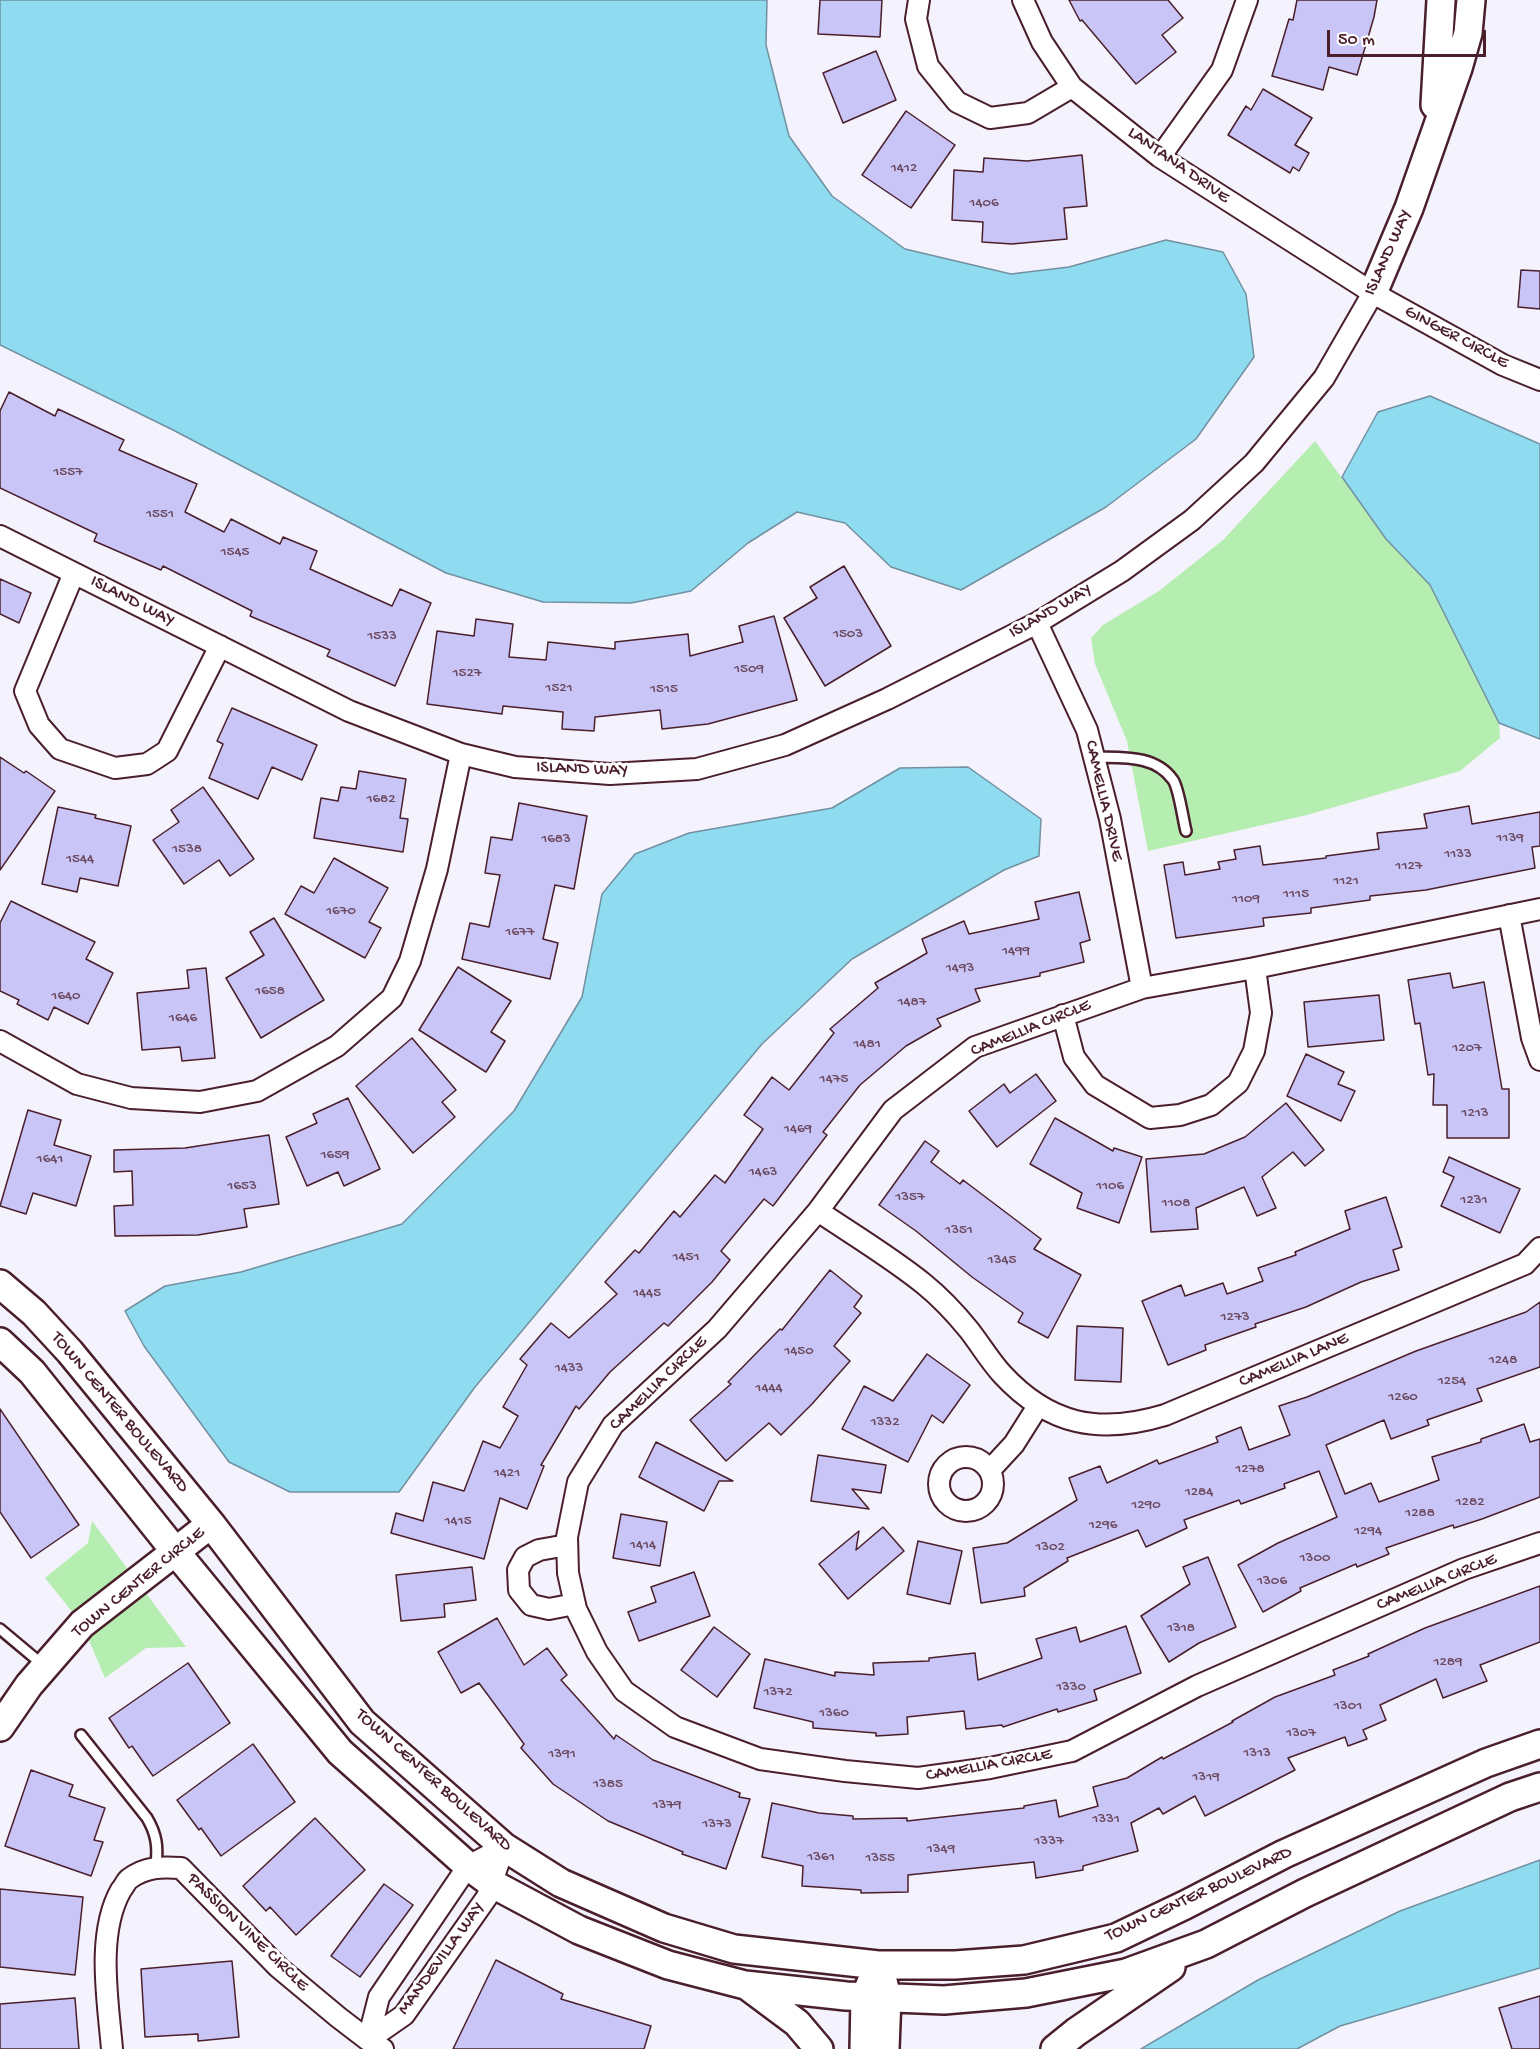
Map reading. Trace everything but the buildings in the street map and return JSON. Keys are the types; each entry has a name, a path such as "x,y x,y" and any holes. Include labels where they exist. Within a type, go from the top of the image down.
{"street":[{"path":"919,0 916,19 928,66 957,102 990,118 1028,113 1072,87"},
{"name":"LANTANA DRIVE","path":"1023,0 1042,42 1072,87 1160,157 1373,293"},
{"path":"1160,157 1222,70 1247,0"},
{"name":"ISLAND WAY","path":"1433,139 1441,0"},
{"name":"ISLAND WAY","path":"0,536 349,711 461,753 515,767 610,774 696,769 785,745 887,699 1036,623 1122,571 1192,520 1254,463 1324,378 1373,293 1409,208 1458,68 1468,33 1471,0"},
{"name":"GINGER CIRCLE","path":"1373,293 1503,365 1540,380"},
{"path":"74,573 25,691 39,724 60,749 116,768 147,764 167,751 220,646"},
{"name":"CAMELLIA DRIVE","path":"1036,623 1087,730 1110,819 1142,988"},
{"path":"0,1041 77,1084 131,1098 200,1102 257,1091 337,1046 392,998 410,961 437,869 461,753"},
{"name":"CAMELLIA CIRCLE","path":"1540,909 1255,968 1142,988 975,1047 892,1110 818,1211 717,1329 613,1425 578,1482 567,1545 568,1573 575,1604 597,1652 624,1691 675,1727 760,1759 845,1772 918,1778 990,1768 1072,1750 1197,1686 1464,1569 1540,1543"},
{"path":"1509,915 1532,1038 1540,1060"},
{"path":"1063,1015 1074,1057 1095,1085 1150,1118 1180,1115 1212,1105 1238,1083 1254,1051 1261,1013 1255,968"},
{"name":"CAMELLIA LANE","path":"818,1211 925,1284 967,1328 1001,1373 1038,1406 1071,1421 1090,1424 1133,1423 1165,1415 1525,1264 1540,1248"},
{"name":"TOWN CENTER BOULEVARD","path":"0,1284 34,1313 70,1352 212,1524 362,1722 504,1846 561,1883 664,1928 734,1949 878,1965 955,1965 1024,1960 1116,1938 1284,1854 1486,1763 1540,1744"},
{"name":"TOWN CENTER BOULEVARD","path":"0,1342 32,1372 340,1752 468,1866 491,1883 590,1934 668,1965 745,1985 876,1997 944,2000 1026,1993 1126,1973 1206,1944 1305,1893 1510,1797 1540,1787"},
{"path":"990,1470 1014,1444 1038,1406"},
{"name":"TOWN CENTER CIRCLE","path":"0,1726 29,1685 82,1624 212,1524"},
{"path":"567,1545 539,1550 525,1557 518,1570 519,1590 531,1605 549,1609 575,1604"},
{"name":"MANDEVILLA WAY","path":"375,2045 379,1997 468,1866 504,1846"},
{"name":"MANDEVILLA WAY","path":"375,2045 404,2015 487,1897 504,1846"},
{"path":"112,2049 105,1976 109,1925 117,1898 128,1879 156,1866"},
{"name":"PASSION VINE CIRCLE","path":"156,1866 181,1868 278,1966 375,2045"},
{"path":"1054,2049 1206,1944"},
{"path":"864,2049 876,1997 878,1965"},
{"path":"745,1985 797,2023 819,2049"},
{"path":"876,1997 885,2049"}],"lane":[{"path":"1094,758 1140,758 1162,769 1175,781 1186,831"},
{"path":"0,1629 44,1667"},
{"path":"81,1735 151,1824 157,1841 156,1866"}],"green space":[{"path":"1315,441 1386,539 1430,585 1499,722 1500,738 1460,771 1307,815 1148,851 1127,741 1095,664 1091,638 1103,625 1159,591 1223,540"},
{"path":"92,1521 186,1647 146,1648 105,1678 82,1624 45,1578 88,1543"}],"water":[{"path":"0,0 767,0 766,45 789,136 832,196 905,249 1011,274 1069,267 1166,240 1223,252 1246,294 1254,357 1196,439 1106,507 961,590 891,567 845,523 797,512 748,543 691,591 631,603 543,602 446,573 173,430 0,345"},
{"path":"1430,396 1540,444 1540,739 1499,723 1430,585 1386,539 1342,477 1378,412"},
{"path":"968,767 1041,819 1039,856 1004,870 852,959 762,1044 475,1387 399,1492 290,1492 229,1462 144,1346 125,1311 165,1286 241,1272 402,1224 514,1111 582,997 602,894 635,854 689,833 832,808 900,768"},
{"path":"1540,1860 1540,1968 1340,2026 1297,2049 1141,2049 1258,1980 1400,1911"}]}
